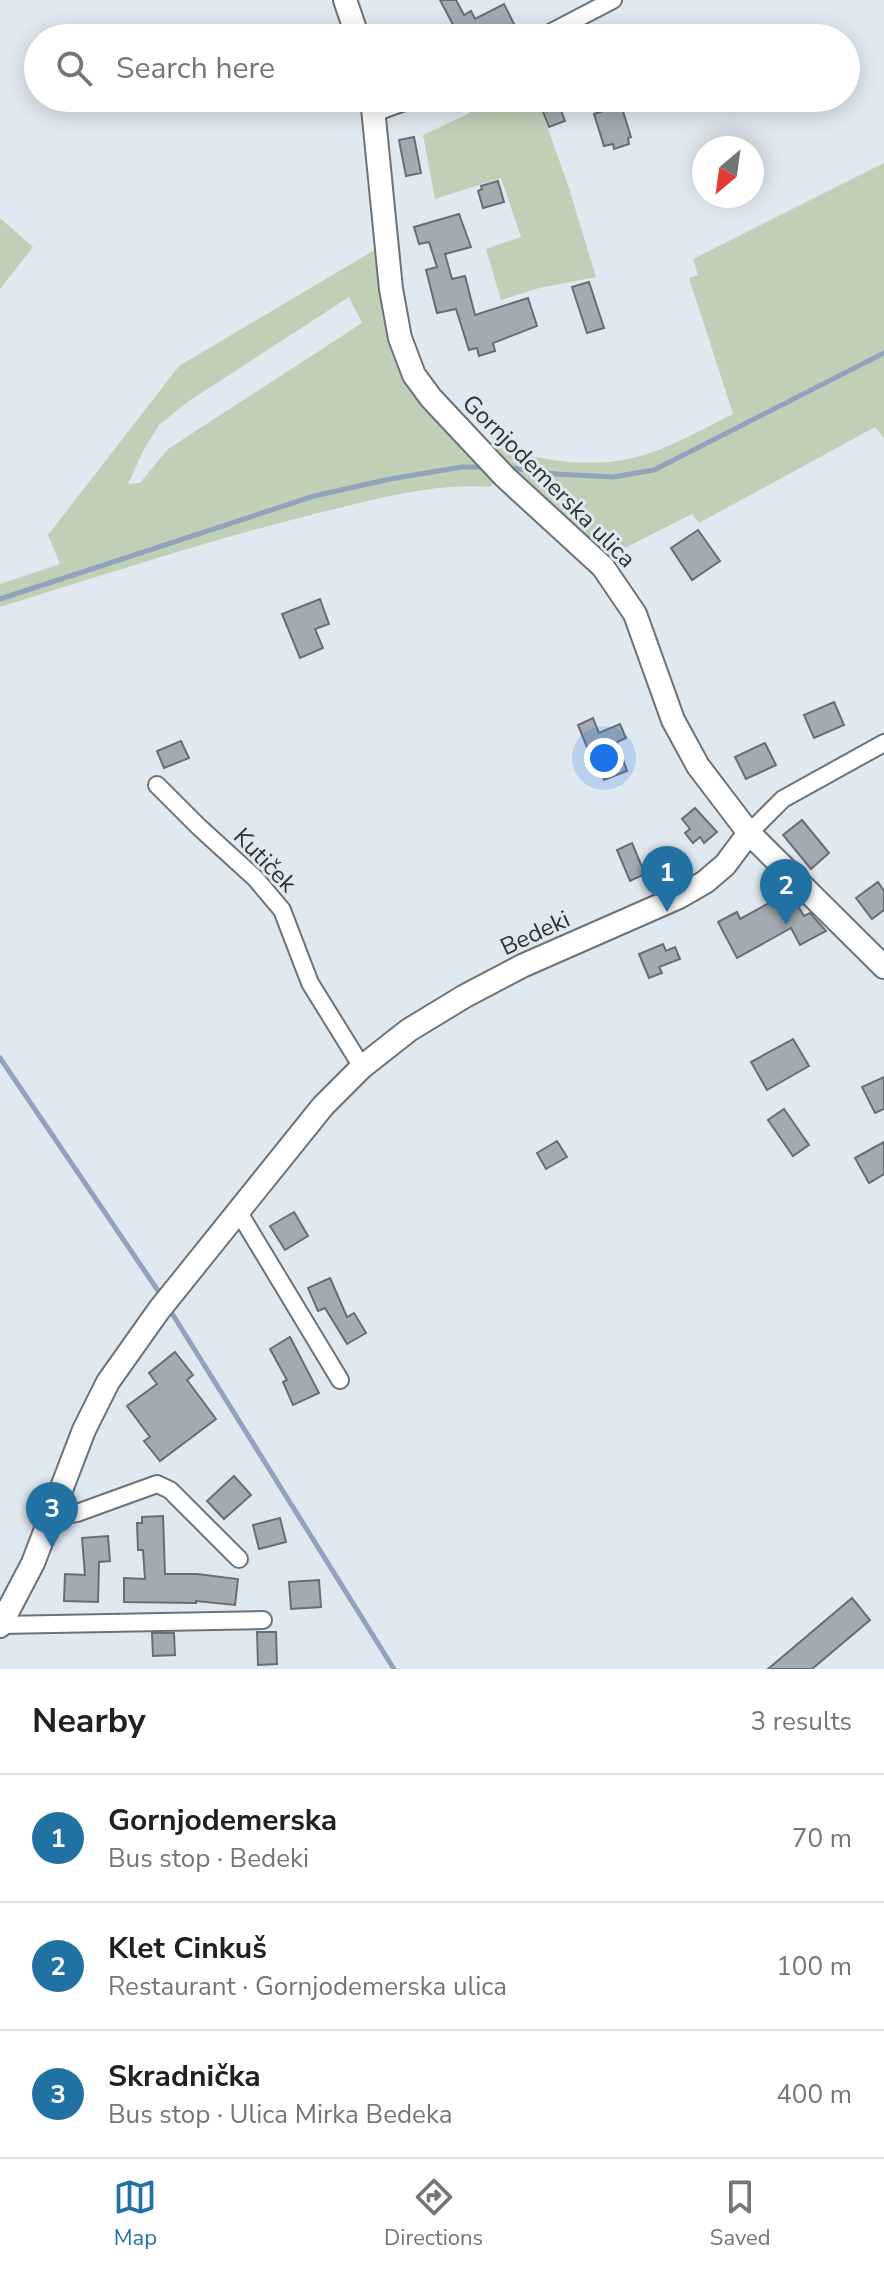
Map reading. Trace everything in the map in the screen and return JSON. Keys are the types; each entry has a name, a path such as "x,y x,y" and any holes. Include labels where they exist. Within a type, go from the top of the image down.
{"main road":[{"path":"345,0 353,24"},
{"name":"Gornjodemerska ulica","path":"374,112 391,289 406,357 414,375 431,398 505,477 603,567 623,593 645,636 673,720 698,766 749,833 884,967"},
{"name":"Bedeki","path":"2,1617 52,1517 84,1430 108,1382 164,1304 323,1106 362,1067 409,1030 522,966 679,897 705,882 725,865 749,833"}],"street":[{"path":"567,24 613,0"},
{"name":"Bedeki","path":"749,833 783,799 884,743"},
{"name":"Kutiček","path":"157,785 255,878 282,910 310,983 362,1067"},
{"path":"238,1211 340,1380"},
{"path":"52,1517 77,1513 157,1484 170,1490 239,1559"},
{"path":"2,1617 263,1620"}],"green space":[{"path":"542,112 596,277 539,288 501,300 486,249 521,237 501,178 435,199 423,135 470,113"},
{"path":"884,163 884,438 875,427 699,523 692,514 607,557 511,474 487,446 497,436 515,450 552,460 580,463 626,460 667,447 733,414 689,278 698,275 693,259"},
{"path":"0,218 33,247 0,289"},
{"path":"378,248 429,411 497,478 490,487 447,487 405,493 281,522 0,607 0,584 60,564 48,535 179,366","holes":["349,297 362,323 168,449 140,483 128,484 159,425 189,401"]}],"building":[{"path":"440,0 456,0 464,15 471,11 475,19 504,4 514,24 453,24"},
{"path":"543,112 561,112 565,121 549,127"},
{"path":"623,112 631,137 628,138 629,144 614,149 613,144 604,146 594,114"},
{"path":"414,137 421,173 406,176 399,140"},
{"path":"498,181 504,202 483,208 478,191 482,189 481,186"},
{"path":"459,214 471,247 445,254 452,279 465,276 475,315 528,298 537,326 493,343 495,351 479,356 477,348 469,350 456,309 437,313 426,270 437,267 429,242 419,244 414,227"},
{"path":"589,282 604,328 587,333 572,287"},
{"path":"698,530 720,561 692,580 671,548"},
{"path":"320,599 329,624 315,629 323,648 300,658 282,614"},
{"path":"834,702 844,725 814,738 804,715"},
{"path":"593,718 599,733 620,724 626,738 617,742 627,771 604,780 593,750 589,752 578,725"},
{"path":"181,741 189,758 164,768 157,751"},
{"path":"765,743 776,765 746,779 735,757"},
{"path":"695,808 717,832 704,843 700,837 693,843 685,833 690,829 682,819"},
{"path":"802,820 829,853 811,869 783,835"},
{"path":"632,843 645,874 630,881 617,850"},
{"path":"878,882 884,891 884,910 872,919 856,898"},
{"path":"789,892 804,916 810,913 826,931 800,945 791,928 737,958 718,922 737,912 740,919"},
{"path":"663,944 666,951 675,947 680,959 659,967 662,973 649,978 639,954"},
{"path":"793,1039 809,1066 767,1090 751,1062"},
{"path":"884,1077 884,1109 875,1113 862,1087"},
{"path":"784,1109 809,1145 793,1156 768,1120"},
{"path":"557,1141 567,1157 546,1169 537,1153"},
{"path":"884,1142 884,1174 869,1183 855,1158"},
{"path":"294,1212 308,1236 285,1250 270,1226"},
{"path":"330,1278 347,1317 354,1313 366,1333 347,1344 325,1308 318,1311 308,1288"},
{"path":"290,1337 319,1393 293,1405 283,1382 287,1380 270,1349"},
{"path":"175,1352 193,1375 187,1380 216,1419 160,1461 144,1441 150,1437 127,1406 157,1384 149,1373"},
{"path":"234,1476 251,1495 224,1519 207,1501"},
{"path":"163,1516 165,1574 238,1579 235,1605 196,1601 124,1602 124,1578 145,1579 143,1550 138,1550 137,1523 142,1523 142,1517"},
{"path":"280,1518 286,1542 259,1549 253,1525"},
{"path":"108,1536 110,1561 99,1562 98,1602 64,1601 65,1574 85,1575 82,1538"},
{"path":"319,1580 321,1607 291,1609 289,1582"},
{"path":"852,1598 870,1620 812,1669 768,1669"},
{"path":"257,1632 276,1632 277,1664 258,1665"},
{"path":"152,1633 174,1633 175,1655 153,1656"}],"waterway":[{"path":"506,467 613,477 654,470 884,353"},
{"path":"0,599 314,496 390,479 462,467 484,467"},
{"path":"0,1058 161,1295"},
{"path":"168,1307 394,1669"}],"place":[{"name":"Gornjodemerska","path":"667,912"},
{"name":"Klet Cinkuš","path":"786,925"},
{"name":"Skradnička","path":"52,1548"}]}
